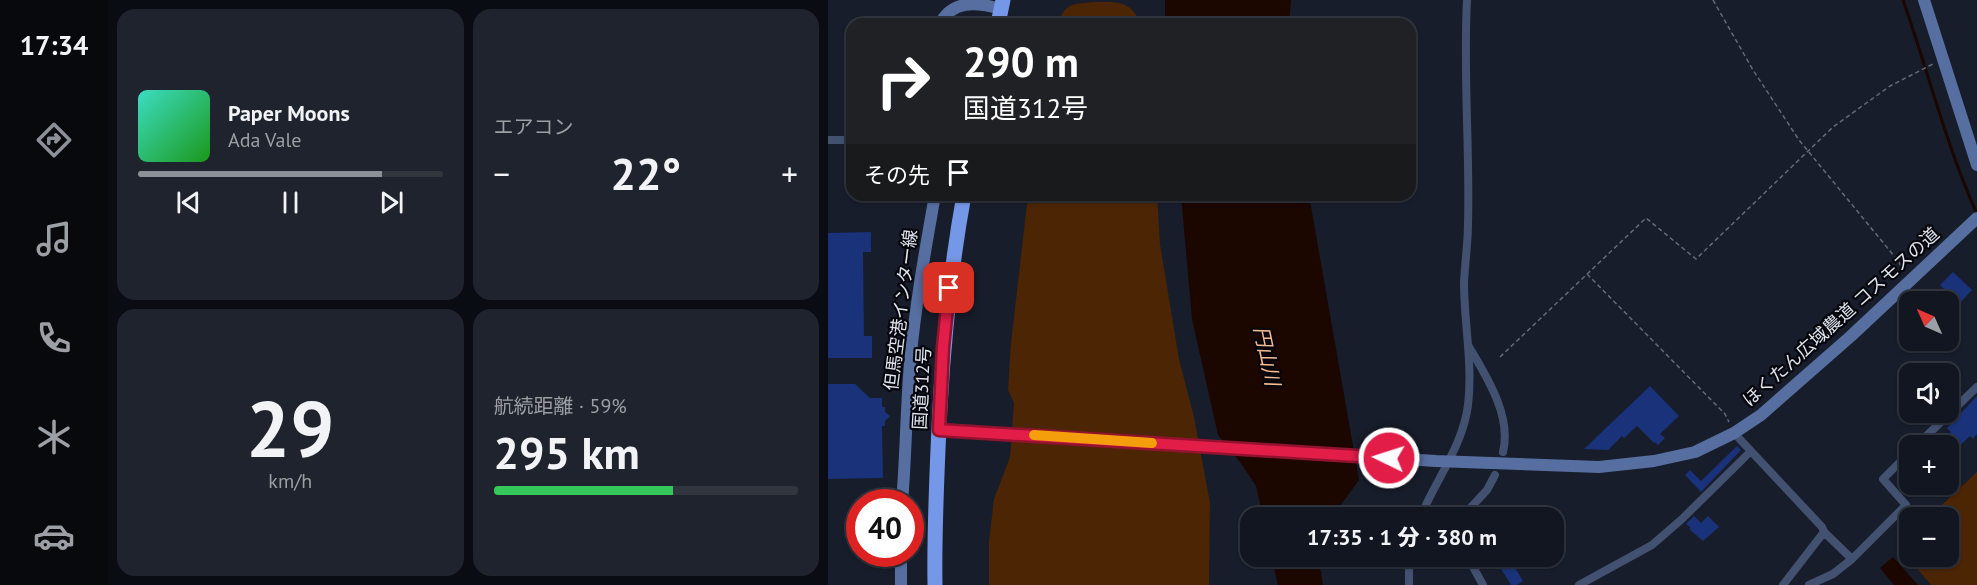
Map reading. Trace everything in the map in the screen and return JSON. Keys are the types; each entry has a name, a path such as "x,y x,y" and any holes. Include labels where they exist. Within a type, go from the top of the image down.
{"highway":[{"name":"国道312号","path":"935,585 934,543 943,347 949,288 963,201"}],"street":[{"path":"1424,507 1442,461 1462,430 1468,406 1468,344 1464,281 1468,224 1465,43 1467,0"},
{"path":"1926,1 1977,165"},
{"path":"943,18 948,10 960,3 1002,4"},
{"path":"828,140 846,140"},
{"name":"但馬空港インター線","path":"904,489 909,366 918,294 934,201"},
{"name":"ほくたん広域農道 コスモスの道","path":"939,430 1442,461 1610,466 1654,461 1695,452 1734,433 1761,415 1977,218"},
{"path":"1468,344 1490,386 1504,420 1506,434 1503,452"},
{"path":"1927,435 1977,387"},
{"path":"1734,433 1824,532 1852,558"},
{"path":"1579,585 1652,545 1750,452"},
{"path":"1809,585 1833,574 1906,505 1883,479 1899,463"},
{"path":"1471,507 1487,490 1495,475"},
{"path":"1783,585 1824,532"},
{"path":"901,567 901,585"},
{"path":"1409,567 1410,585"},
{"path":"1473,567 1483,585"}],"path":[{"path":"1713,0 1753,70 1808,152 1899,262 1909,282"},
{"path":"1500,357 1646,218 1696,259 1833,127 1890,86 1943,60"},
{"path":"1587,273 1725,414 1734,433"}],"shaded area":[{"path":"1081,3 1122,4 1133,10 1138,18 1061,18 1067,8"},
{"path":"1027,201 1157,201 1160,244 1179,359 1194,417 1210,503 1209,585 989,585 989,541 994,499 1010,457 1014,403 1008,390"},
{"path":"1977,472 1977,585 1931,585 1916,567 1959,567 1959,507 1940,507 1952,495 1959,495 1959,489"}],"water":[{"path":"1165,0 1291,0 1290,18 1165,18"},
{"name":"円山川","path":"1182,201 1310,201 1359,480 1339,507 1261,507 1256,486 1218,435 1192,319"},
{"path":"1893,557 1899,567 1902,567 1918,585 1894,585 1880,568"},
{"path":"1274,567 1320,567 1323,585 1278,585"}],"building":[{"path":"871,232 871,252 863,252 864,336 872,336 872,358 828,358 828,233"},
{"path":"1953,272 1972,290 1959,304 1959,291 1946,291 1940,285"},
{"path":"828,384 855,384 870,398 882,398 882,407 885,407 885,412 890,416 885,421 885,426 882,426 883,478 828,479"},
{"path":"1650,386 1679,416 1660,434 1665,438 1658,445 1637,426 1624,438 1622,436 1608,450 1584,449"},
{"path":"1977,396 1977,434 1973,439 1970,436 1959,446 1959,435 1948,435 1951,432 1947,428 1952,423 1959,423 1959,415"},
{"path":"1737,446 1741,450 1701,492 1685,475 1690,470 1701,481"},
{"path":"1694,516 1701,523 1708,516 1719,527 1703,541 1686,524"},
{"path":"1500,567 1515,567 1523,581 1517,585 1511,585"}],"waterway":[{"path":"1903,0 1947,135 1977,214"}],"slow traffic":[{"path":"1034,435 1152,443"}],"route":[{"path":"949,288 943,347 939,430 1389,458"}]}
